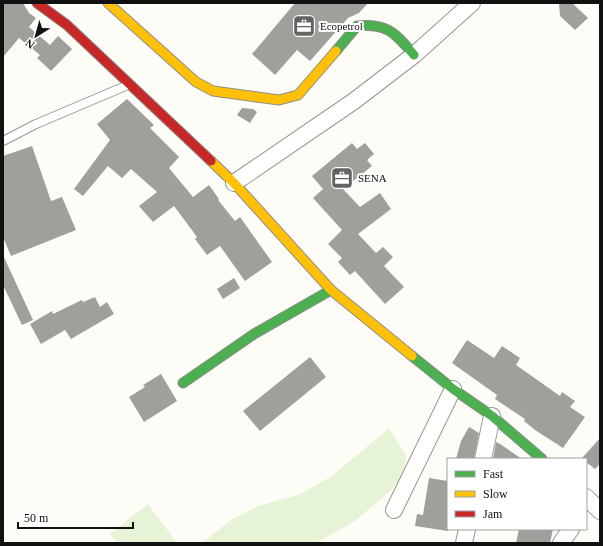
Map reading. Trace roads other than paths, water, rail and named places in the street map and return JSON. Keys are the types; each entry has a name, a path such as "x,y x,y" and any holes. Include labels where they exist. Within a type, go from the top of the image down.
{"street":[{"path":"37,3 67,25 234,183 331,290 453,389 492,416 541,458"},
{"path":"57,3 67,25"},
{"path":"108,3 196,82 213,91 279,100 298,95 357,26 374,24 385,26 401,39 414,54"},
{"path":"234,183 354,101 414,54 472,3"},
{"path":"183,383 254,334 331,290"},
{"path":"394,510 453,389"},
{"path":"482,458 492,416"},
{"path":"464,543 467,530"},
{"path":"562,543 571,530"}],"lane":[{"path":"3,141 36,124 130,84"}],"place":[{"name":"Ecopetrol","path":"304,26"},
{"name":"SENA","path":"342,178"}]}
